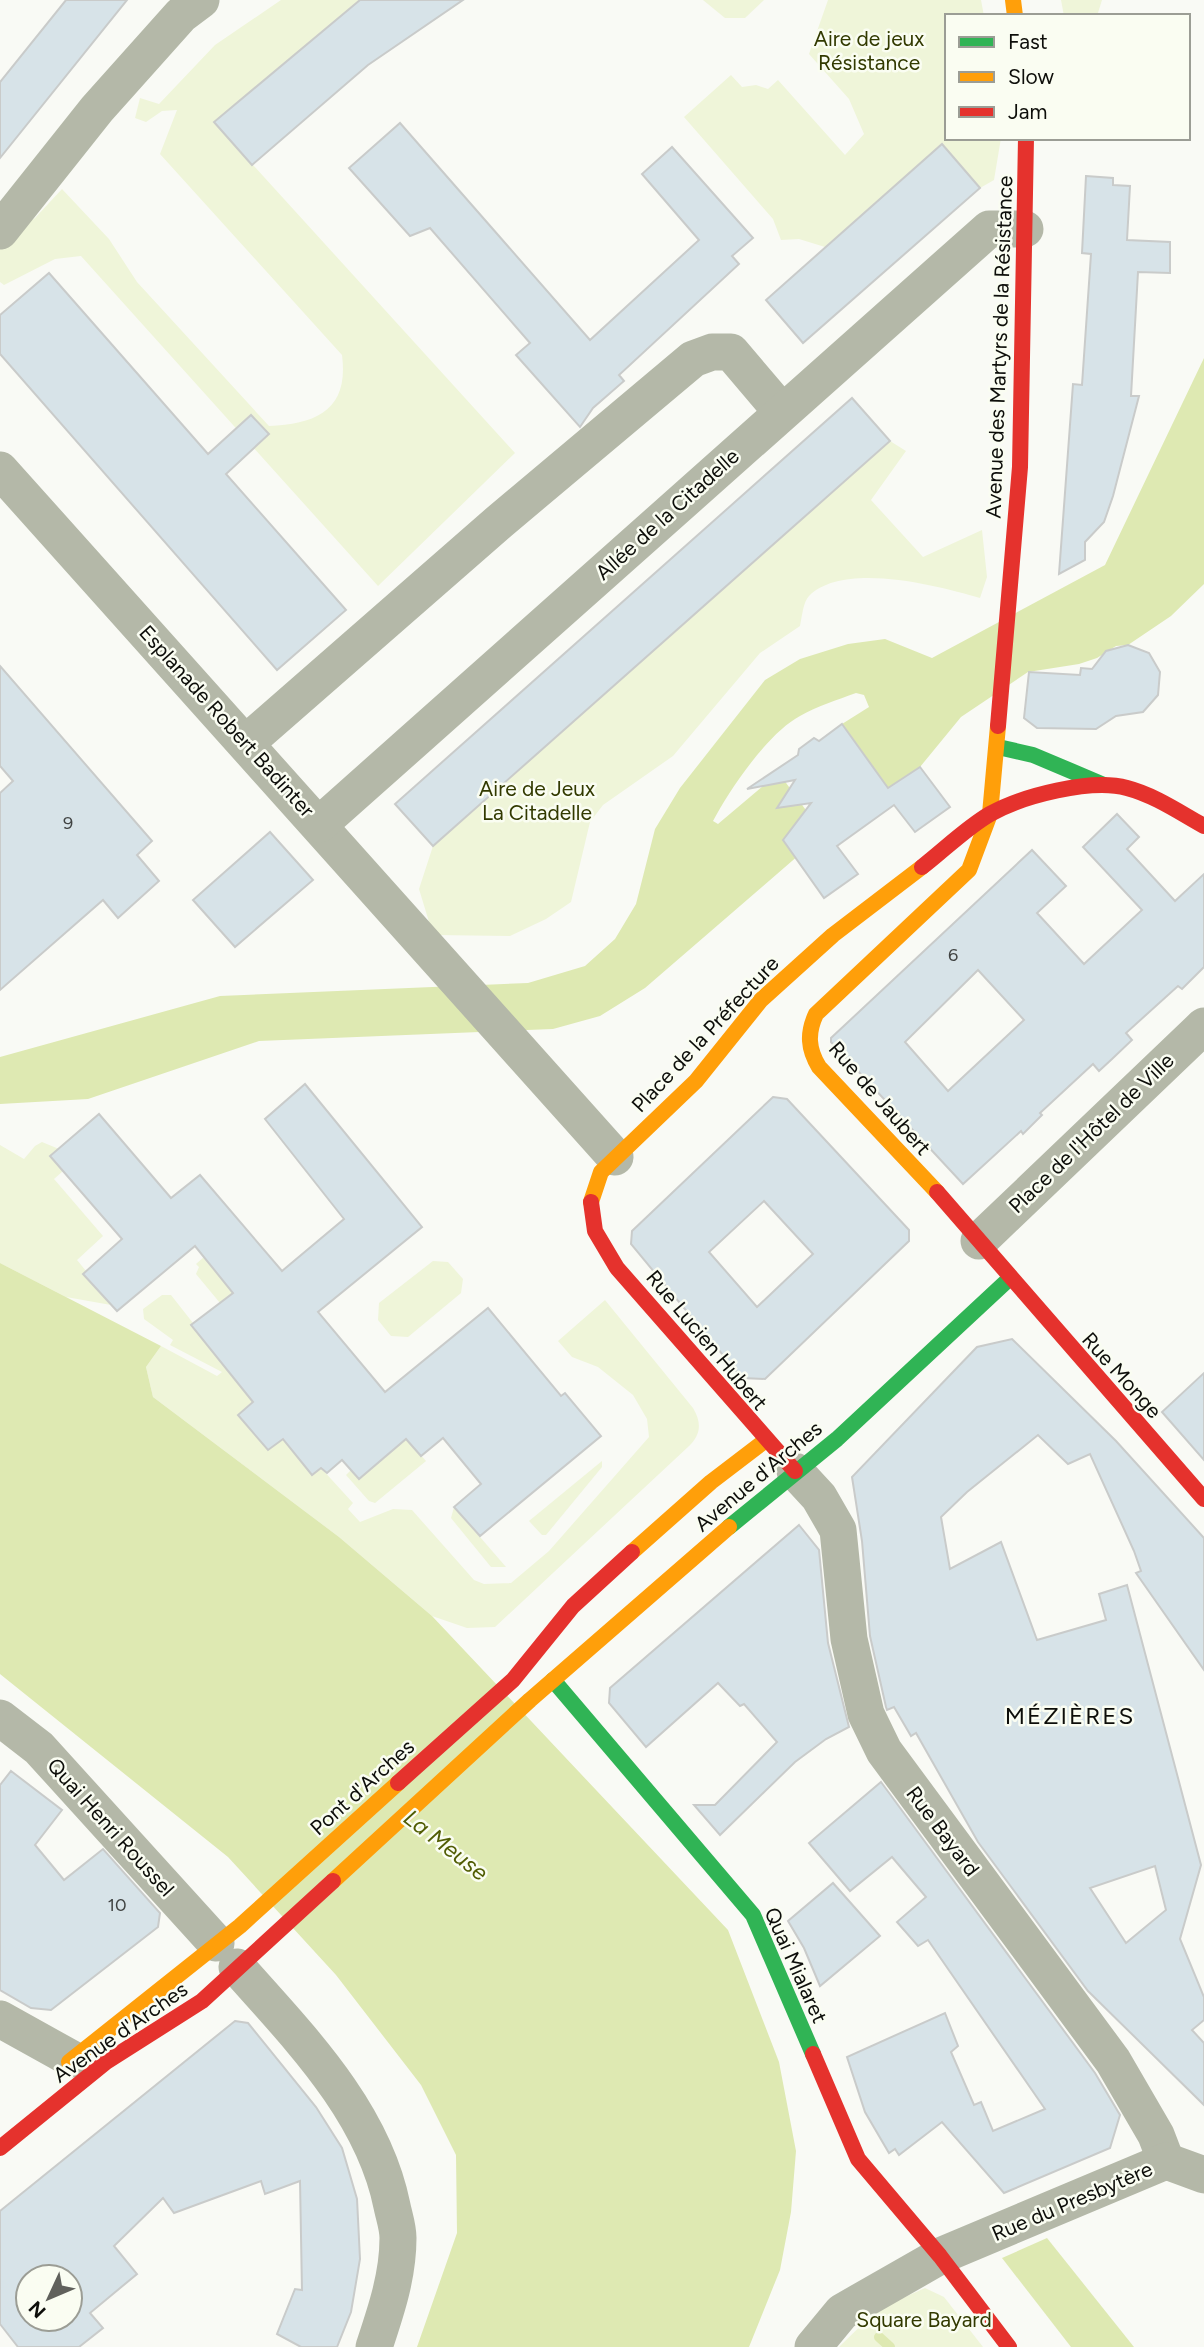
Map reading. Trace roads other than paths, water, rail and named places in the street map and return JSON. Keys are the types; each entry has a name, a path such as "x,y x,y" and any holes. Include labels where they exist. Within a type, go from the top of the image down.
{"main road":[{"name":"Avenue des Martyrs de la Résistance","path":"998,747 1007,598 1020,467 1026,140"},
{"name":"Place de la Préfecture","path":"998,747 1033,755 1106,786"},
{"path":"990,814 998,747"},
{"name":"Place de la Préfecture","path":"595,1230 590,1214 592,1192 601,1172 696,1081 761,1000 833,935 990,814 1020,800 1043,794 1106,786 1125,788 1150,796 1204,826"},
{"name":"Rue de Jaubert","path":"990,814 969,870 816,1014 808,1035 812,1057 819,1068 979,1241 1009,1279"},
{"name":"Rue Lucien Hubert","path":"595,1230 612,1260 711,1380 795,1471"},
{"name":"Avenue d'Arches","path":"62,2067 238,1945 837,1438 1009,1279"},
{"name":"Rue Monge","path":"1009,1279 1204,1499"},
{"name":"Avenue d'Arches","path":"513,1680 573,1606 711,1482 766,1440"},
{"name":"Pont d'Arches","path":"238,1945 513,1680"},
{"name":"Quai Mialaret","path":"553,1680 754,1915 858,2160 940,2256 1009,2347"},
{"name":"Avenue d'Arches","path":"0,2148 106,2062 201,2001 238,1945"}],"street":[{"path":"0,231 97,108 181,15 201,0"},
{"name":"Allée de la Citadelle","path":"320,824 989,229 1025,229"},
{"path":"246,743 693,359 712,352 732,352 782,412"},
{"name":"Esplanade Robert Badinter","path":"0,470 320,824 615,1157"},
{"name":"Place de l'Hôtel de Ville","path":"979,1241 1204,1026"},
{"name":"Rue Bayard","path":"795,1471 819,1496 838,1530 849,1639 866,1714 884,1751 1113,2061 1156,2135 1166,2161"},
{"name":"Quai Henri Roussel","path":"0,1718 39,1748 238,1945 362,2125 387,2180 398,2236 392,2293 374,2347"},
{"path":"0,2018 62,2067"},
{"name":"Rue du Presbytère","path":"813,2347 842,2312 940,2256 1166,2161 1204,2175"}],"water":[{"path":"1204,358 1204,584 1171,616 1128,645 1116,646 1097,658 1079,664 1028,672 961,717 920,767 888,788 842,724 869,707 864,695 856,693 827,703 788,724 751,763 713,821 718,824 763,786 781,776 808,813 807,848 645,988 600,1016 553,1029 259,1041 88,1099 0,1104 0,1057 220,996 528,983 585,966 615,939 636,904 655,829 680,788 765,680 800,659 848,644 885,639 932,658 1105,565"},
{"name":"La Meuse","path":"0,1263 161,1346 146,1367 153,1397 339,1537 432,1616 728,1930 779,2062 796,2151 791,2212 780,2270 749,2347 417,2347 457,2233 456,2155 421,2085 336,1975 228,1857 0,1674"},
{"path":"1047,2238 1134,2347 1071,2347 1002,2258"}],"waterway":[{"path":"879,2337 890,2347"}],"district":[{"name":"MÉZIÈRES","path":"1070,1715"}],"park label":[{"name":"Aire de jeux Résistance","path":"869,50"},
{"name":"Aire de Jeux La Citadelle","path":"537,800"},
{"name":"Square Bayard","path":"924,2319"}]}
